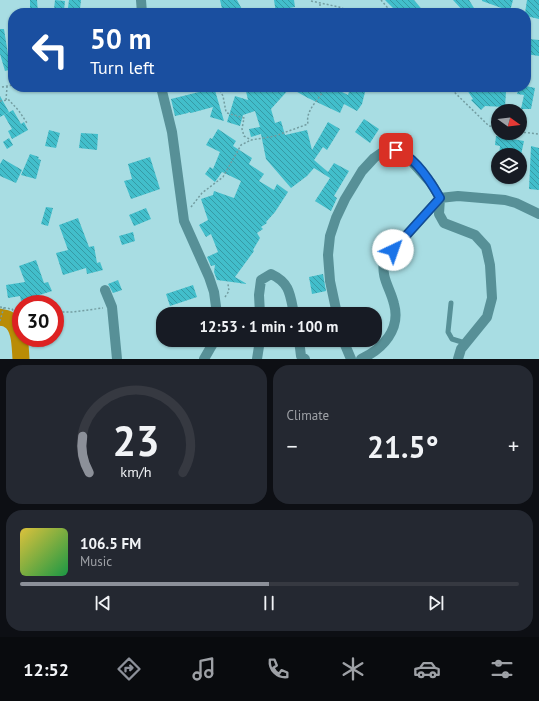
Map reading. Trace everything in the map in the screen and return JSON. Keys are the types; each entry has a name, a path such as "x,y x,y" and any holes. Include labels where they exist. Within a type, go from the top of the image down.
{"street":[{"path":"162,92 172,132 184,221 209,277 214,292 216,307"},
{"path":"336,307 330,281 328,255 330,236 336,218 345,199 362,171 374,158 384,151 396,150 404,153 432,184 440,198 439,214 444,223 475,235 486,248 490,265 492,298 487,317 465,343 461,349 458,359"},
{"path":"361,359 381,347 391,334 396,318 394,304 382,270 384,260 440,198 458,196 505,200 539,214"},
{"path":"260,307 259,295 261,280 271,274 281,279 289,290 293,307"},
{"path":"104,290 112,307 117,359"},
{"path":"204,359 211,347"},
{"path":"257,359 259,347"},
{"path":"300,347 301,356 305,359"},
{"path":"346,347 351,359"}],"lane":[{"path":"451,303 448,332 452,339 465,343"}],"path":[{"path":"381,0 388,8"},
{"path":"311,1 342,8"},
{"path":"2,87 7,87 6,100"},
{"path":"221,92 226,112 244,118 242,129 244,136 251,140"},
{"path":"184,221 189,211 202,193 223,178 241,145 251,140 276,136 308,124 307,117 322,92"},
{"path":"454,92 491,126"},
{"path":"0,101 9,100 13,103 28,123"},
{"path":"527,133 539,134"},
{"path":"0,307 12,309"},
{"path":"0,321 4,307"},
{"path":"64,312 112,307"}],"building":[{"path":"30,0 37,0 38,8 30,8"},
{"path":"55,0 65,1 64,8 54,8"},
{"path":"69,0 81,0 80,8 68,8"},
{"path":"220,0 237,0 241,8 222,8"},
{"path":"274,0 294,0 295,7 275,8"},
{"path":"385,0 414,0 421,8 393,8"},
{"path":"453,0 469,0 474,8 460,8"},
{"path":"513,0 511,8 502,8 482,1"},
{"path":"527,0 539,0 539,19 531,17 531,8 526,8"},
{"path":"0,29 4,29 8,55 8,70 5,71 0,54"},
{"path":"531,39 539,40 539,56 531,55"},
{"path":"531,87 535,88 531,109 527,109 527,104 522,104 524,95 517,94 518,92 531,92"},
{"path":"199,92 215,92 224,121 210,117 213,107 175,116 171,99"},
{"path":"246,92 286,92 271,109 275,123 281,121 285,135 307,130 312,150 328,122 340,129 327,150 323,147 314,160 328,172 334,163 349,171 334,196 337,198 331,211 315,201 330,178 314,168 307,176 291,188 266,159 261,134 251,137 249,129 260,127 255,111 243,115 240,126 227,122 235,96 248,100"},
{"path":"297,92 342,92 348,95 349,92 365,92 362,104 357,111 344,104 340,113"},
{"path":"468,92 506,92 505,104 491,104 491,106 485,106 481,110 471,100 473,99"},
{"path":"0,96 9,112 0,117"},
{"path":"13,110 21,124 24,122 28,130 12,139 8,131 12,129 4,115"},
{"path":"364,119 379,129 370,143 355,132"},
{"path":"218,129 236,141 233,146 252,158 249,164 264,174 259,181 274,190 277,184 288,192 275,212 266,222 267,223 261,227 263,229 257,233 260,238 253,250 254,251 235,277 247,284 217,280 214,272 215,265 211,266 207,257 218,252 211,234 206,237 199,225 208,220 201,199 213,195 214,191 234,198 241,181 222,172 215,182 205,174 210,167 213,169 220,152 206,145"},
{"path":"49,130 60,133 56,148 45,146"},
{"path":"81,133 98,134 97,150 79,148"},
{"path":"9,138 13,145 7,149 3,142"},
{"path":"496,140 524,141 522,148 500,148 500,146 495,145"},
{"path":"531,146 539,148 539,190 529,189"},
{"path":"30,154 39,157 38,159 41,160 36,179 21,175"},
{"path":"150,157 160,189 131,199 124,181 132,179 128,164"},
{"path":"3,159 22,170 16,183 0,176 0,164"},
{"path":"46,207 53,208 48,226 41,224"},
{"path":"146,208 151,219 134,226 129,215"},
{"path":"78,218 89,247 94,246 97,263 100,262 103,270 87,274 86,268 63,275 56,253 68,250 59,225"},
{"path":"133,232 135,241 122,245 119,236"},
{"path":"36,260 44,283 48,282 52,291 40,295 12,295 12,297 8,298 6,285 25,282 19,266"},
{"path":"323,274 326,291 312,294 309,277"},
{"path":"118,280 122,290 113,293 108,284"},
{"path":"193,285 197,297 170,306 166,294"}],"waterway":[{"path":"0,317 8,319 16,327 20,343 21,359"}],"route":[{"path":"393,250 440,198 432,184 417,166 404,153 396,150"}]}
